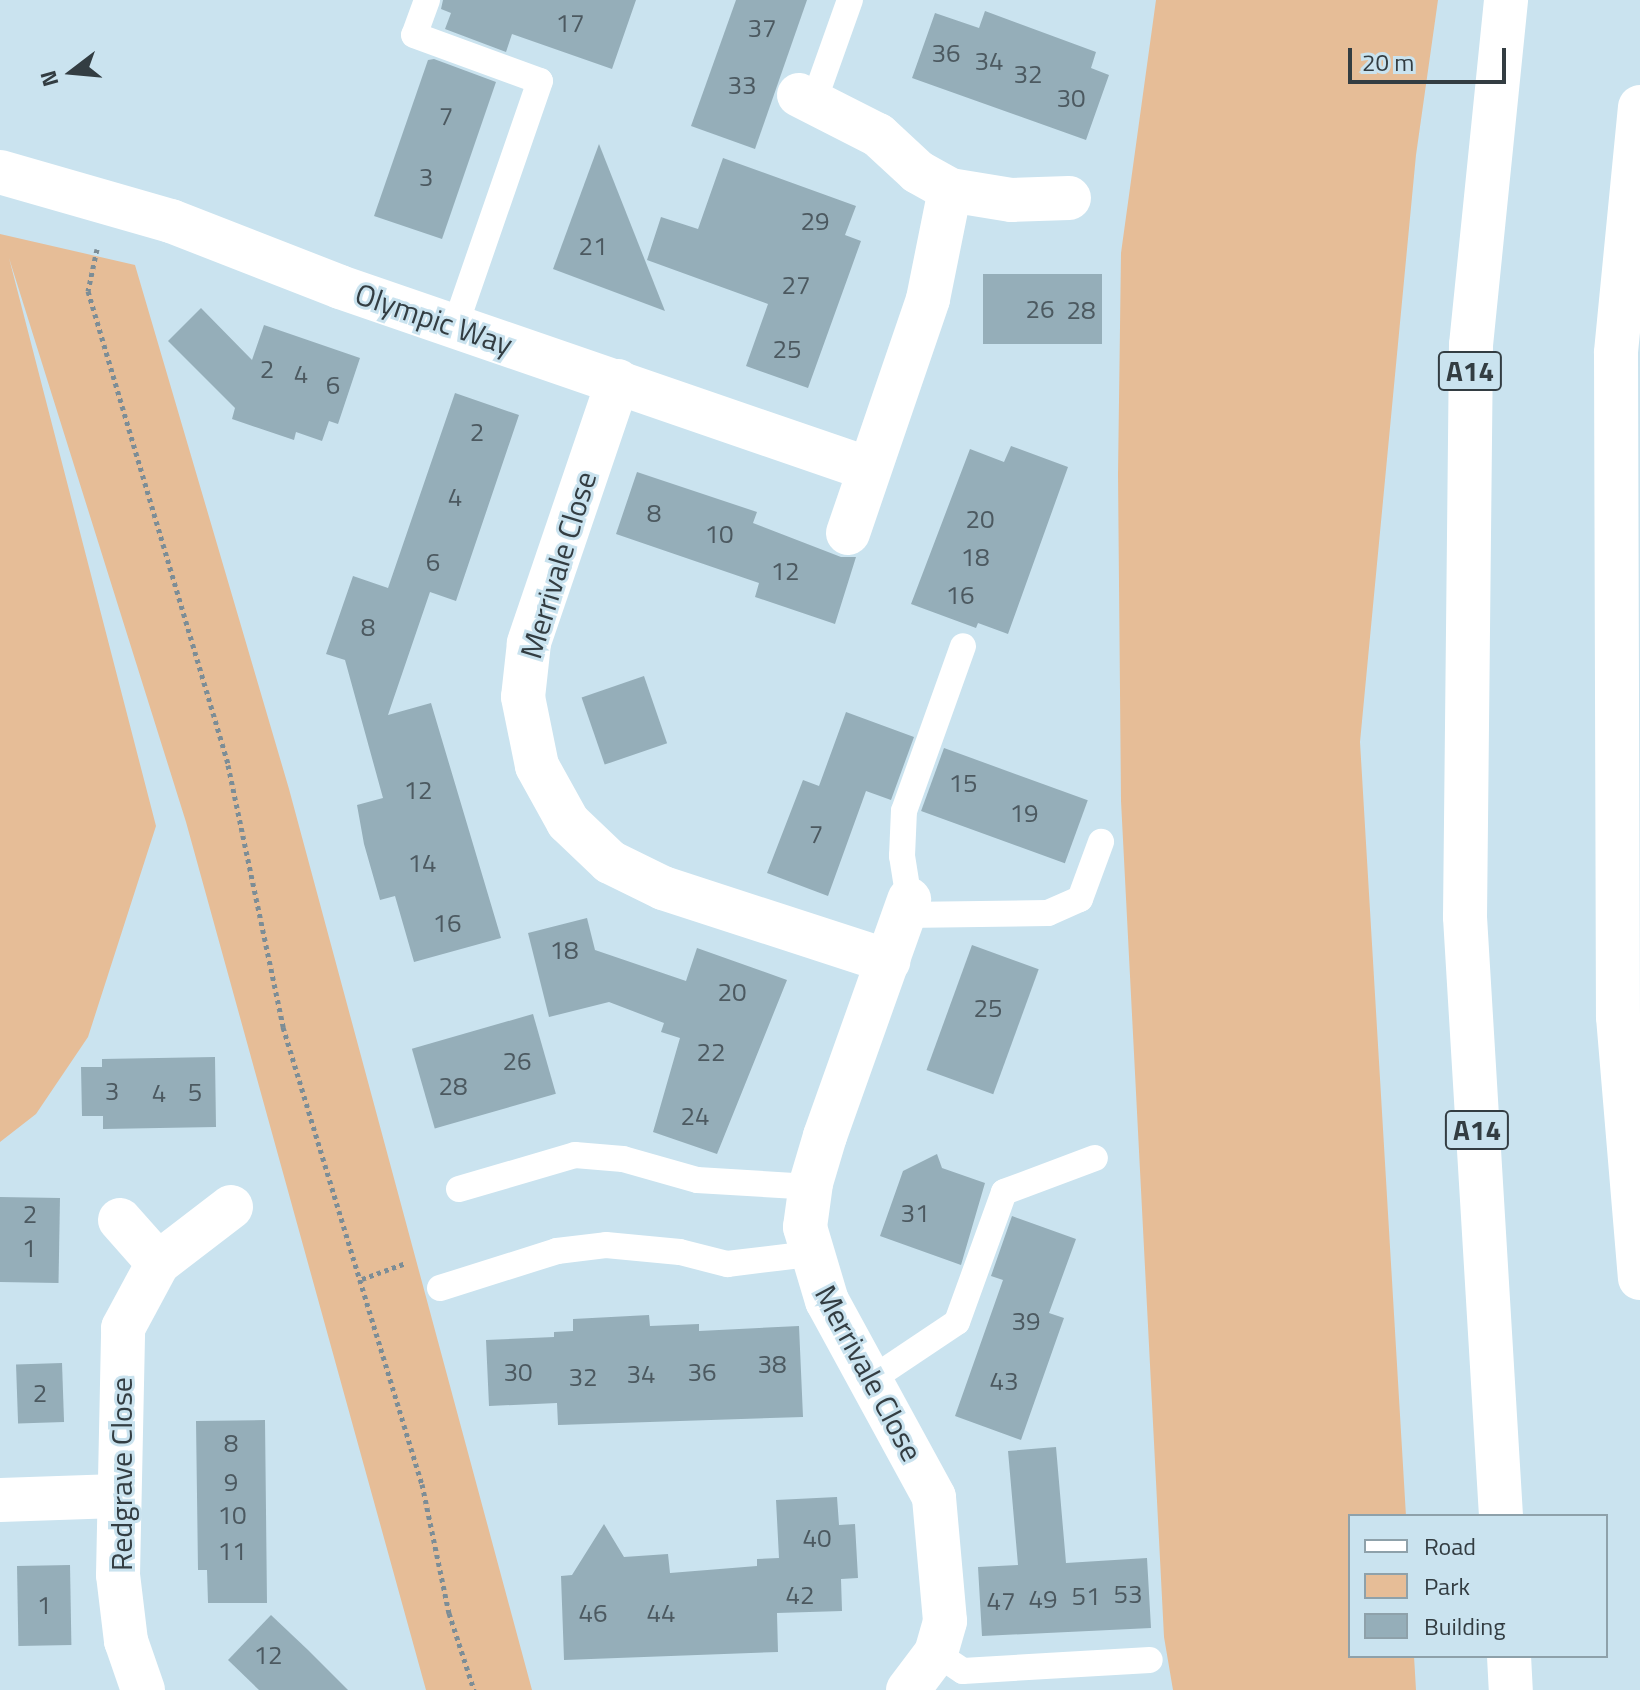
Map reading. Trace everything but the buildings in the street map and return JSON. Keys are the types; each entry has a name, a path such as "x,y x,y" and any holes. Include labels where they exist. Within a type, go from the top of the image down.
{"main road":[{"name":"A14","path":"1501,1514 1465,917 1471,345 1506,0"},
{"path":"806,98 878,135 918,172 950,190 1011,200 1069,198"},
{"path":"1640,107 1616,353 1618,1017 1640,1278"},
{"name":"Olympic Way","path":"0,172 34,186 107,200 455,326 869,469"},
{"path":"848,533 928,299 950,190"},
{"name":"Merrivale Close","path":"618,381 529,643 523,697 537,766 568,822 610,862 663,888 888,961"},
{"name":"Merrivale Close","path":"906,908 810,1187 805,1227 810,1254 827,1301 934,1497 945,1621 936,1653 908,1690"},
{"name":"Redgrave Close","path":"143,1690 126,1641 117,1496 123,1328 158,1263 231,1207"},
{"path":"120,1220 158,1263"},
{"path":"0,1500 117,1496"},
{"path":"1509,1658 1511,1690"}],"lane":[{"path":"427,0 414,35 540,81 455,326"},
{"path":"806,98 850,0"},
{"path":"963,646 904,811 902,856 906,908 1048,913 1080,899 1101,842"},
{"path":"459,1189 575,1155 623,1159 697,1180 810,1187"},
{"path":"872,1379 957,1322 1004,1192 1095,1158"},
{"path":"440,1288 557,1251 606,1245 680,1252 727,1264 810,1254"},
{"path":"936,1653 963,1671 1150,1660"}],"path":[{"path":"107,200 88,291 228,765 283,1027 418,1470 449,1613 474,1690"}],"green space":[{"path":"1156,0 1438,0 1416,155 1360,742 1406,1514 1348,1514 1348,1658 1414,1658 1416,1690 1173,1690 1164,1637 1121,801 1118,474 1121,253"},
{"path":"0,234 135,265 289,789 532,1690 426,1690 186,822 9,258 156,826 88,1037 36,1114 0,1142"}]}
